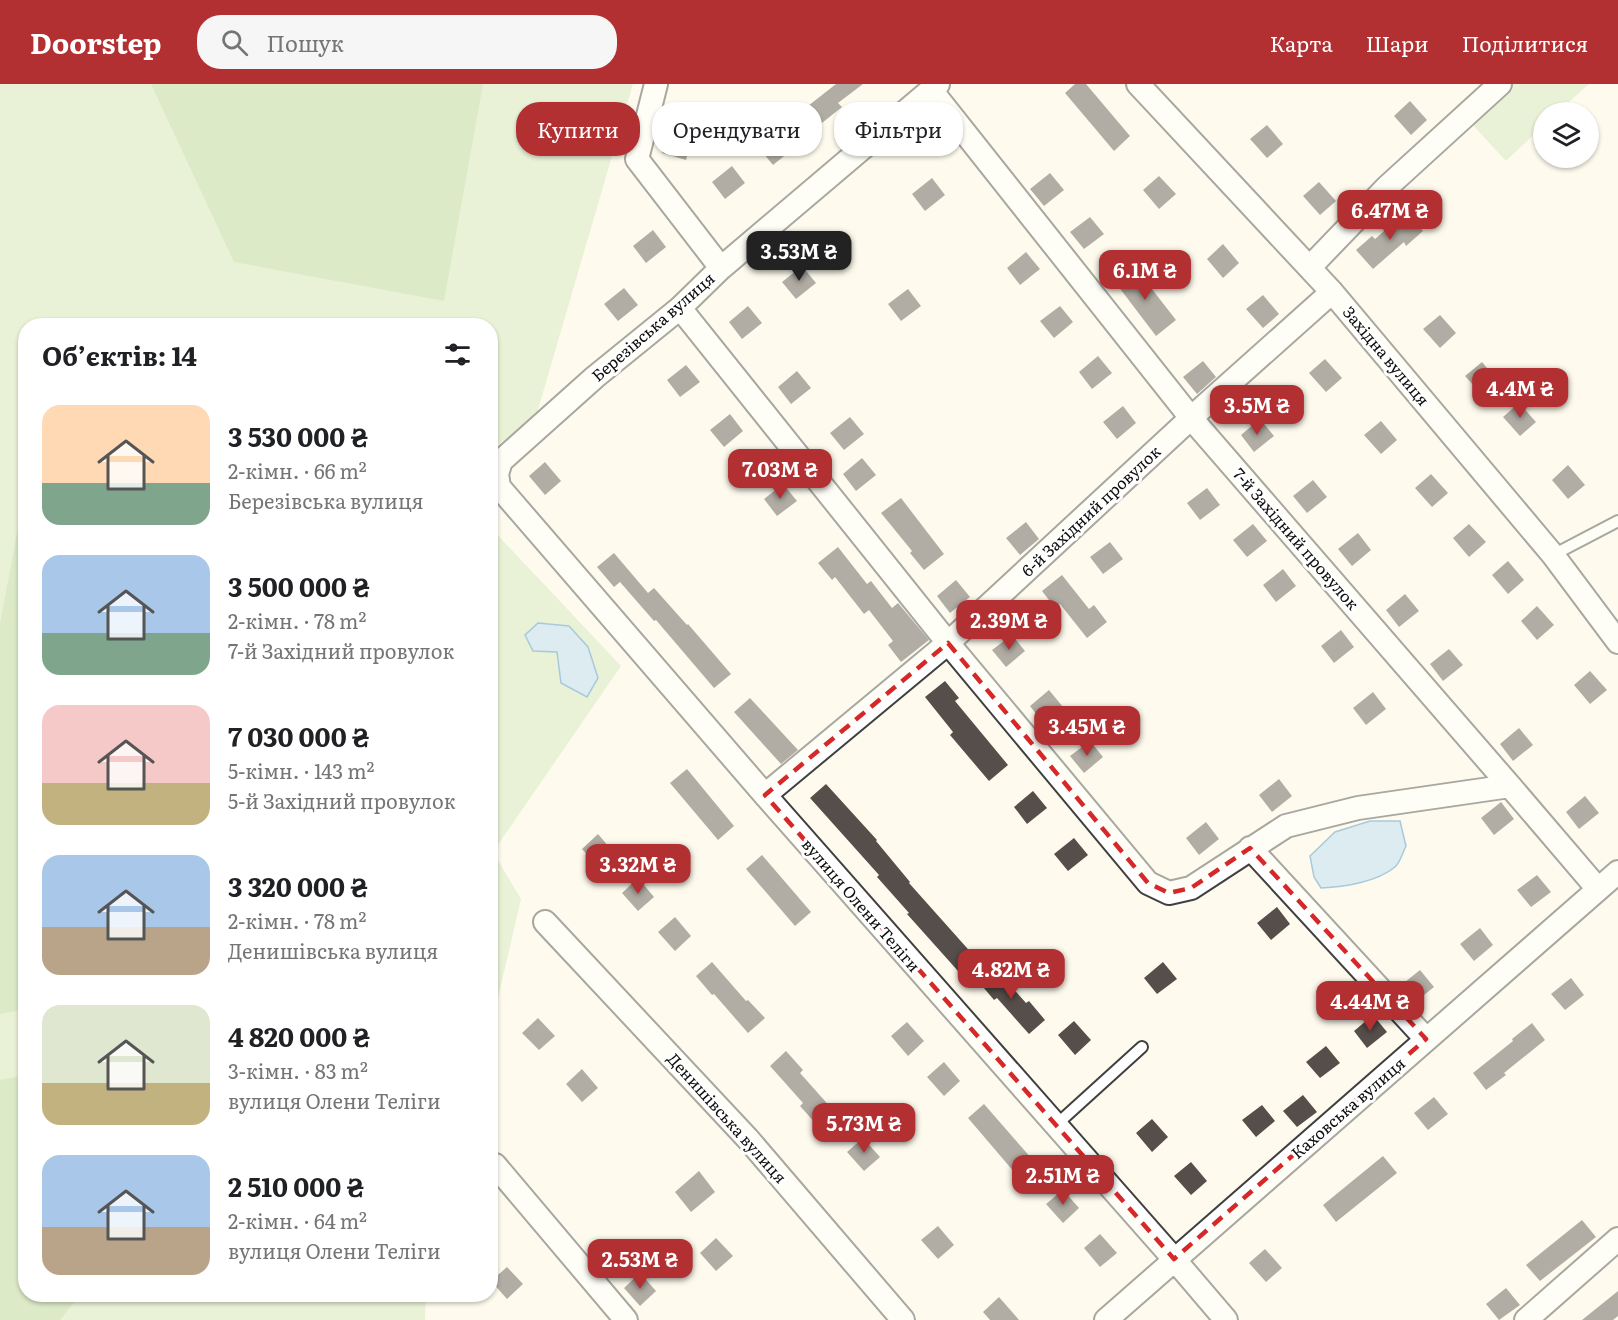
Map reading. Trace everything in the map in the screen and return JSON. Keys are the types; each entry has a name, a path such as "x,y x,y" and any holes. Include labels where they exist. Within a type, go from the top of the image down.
{"street":[{"path":"656,84 637,159 721,268"},
{"name":"Західна вулиця","path":"1138,84 1332,292 1553,555 1618,642"},
{"path":"1310,267 1387,188 1500,84"},
{"name":"Березівська вулиця","path":"498,471 501,461 595,376 680,308 721,268 934,87"},
{"name":"7-й Західний провулок","path":"934,87 1191,418 1598,889"},
{"name":"6-й Західний провулок","path":"765,795 948,643 1191,418 1332,292"},
{"path":"680,308 948,643 1148,883 1169,893 1191,888 1286,826 1358,808 1510,786"},
{"name":"Березівська вулиця","path":"498,480 499,487"},
{"name":"вулиця Олени Теліги","path":"499,487 765,795 1226,1320"},
{"path":"1250,848 1426,1039"},
{"name":"Каховська вулиця","path":"1106,1320 1618,872"},
{"name":"Денишівська вулиця","path":"545,922 748,1139 903,1320"},
{"path":"498,1169 626,1320"},
{"path":"1526,1320 1618,1239"}],"lane":[{"path":"1553,555 1618,521"},
{"path":"1056,1125 1142,1047"}],"highlighted area":[{"path":"948,643 1148,883 1169,893 1191,888 1250,848 1426,1039 1174,1259 765,795"}],"green space":[{"path":"0,84 633,84 628,102 516,102 516,156 612,156 535,420 498,444 498,318 18,318 18,1302 426,1302 425,1320 0,1320"},
{"path":"151,84 483,84 444,301 234,262"},
{"path":"1512,84 1589,84 1569,102 1533,102 1533,135 1506,161 1471,123"},
{"path":"18,529 18,1011 0,1014 0,623"},
{"path":"498,535 621,666 498,845"},
{"path":"498,860 521,899 498,998"},
{"path":"18,1076 18,1302 74,1302 60,1320 0,1320 0,1080"}],"water":[{"path":"538,623 569,626 588,647 598,678 587,697 561,683 557,652 533,651 525,635"},
{"path":"1370,821 1400,821 1406,846 1397,865 1370,880 1321,888 1314,877 1310,856 1335,832"}],"building":[{"path":"836,84 863,84 839,102 834,102 834,113 822,123 822,102 813,102"},
{"path":"1075,84 1086,84 1130,136 1114,151 1065,93"},
{"path":"1410,101 1427,120 1411,135 1394,116"},
{"path":"1267,125 1283,144 1267,158 1250,139"},
{"path":"672,156 687,156 686,160"},
{"path":"766,156 784,156 773,165"},
{"path":"732,166 745,183 725,199 712,182"},
{"path":"1050,173 1064,190 1044,206 1030,189"},
{"path":"1159,176 1176,194 1159,209 1143,190"},
{"path":"932,178 945,195 925,211 912,194"},
{"path":"1319,182 1336,201 1320,215 1303,196"},
{"path":"1406,212 1423,231 1406,246 1404,242 1373,269 1356,250 1372,236 1375,239"},
{"path":"1090,217 1104,234 1084,249 1070,232"},
{"path":"653,230 666,247 646,263 633,246"},
{"path":"1223,244 1239,263 1223,278 1207,259"},
{"path":"1026,252 1040,269 1020,285 1007,268"},
{"path":"802,266 816,283 796,299 782,282"},
{"path":"1134,266 1176,320 1156,336 1115,282"},
{"path":"624,288 638,305 618,321 604,304"},
{"path":"908,289 921,306 901,321 888,304"},
{"path":"1263,295 1279,314 1263,328 1246,309"},
{"path":"748,306 762,323 742,339 729,322"},
{"path":"1060,306 1073,322 1054,338 1040,321"},
{"path":"1440,315 1456,333 1440,348 1423,329"},
{"path":"1098,356 1112,373 1092,389 1079,372"},
{"path":"1325,359 1342,378 1326,392 1309,373"},
{"path":"1203,361 1216,377 1197,394 1183,377"},
{"path":"1482,362 1498,381 1482,395 1465,376"},
{"path":"686,365 700,382 680,397 667,380"},
{"path":"797,371 811,388 791,404 778,387"},
{"path":"1519,403 1536,422 1520,436 1503,417"},
{"path":"1123,406 1136,423 1117,439 1103,422"},
{"path":"730,414 743,431 724,447 710,430"},
{"path":"850,417 864,434 844,450 830,433"},
{"path":"1260,419 1274,436 1254,452 1241,435"},
{"path":"1381,421 1397,440 1381,454 1364,435"},
{"path":"862,458 876,475 856,491 843,474"},
{"path":"545,462 561,481 545,495 529,476"},
{"path":"1568,465 1585,485 1568,499 1552,480"},
{"path":"1431,474 1448,493 1432,507 1415,488"},
{"path":"1313,480 1327,497 1307,513 1293,496"},
{"path":"783,484 797,501 777,516 764,499"},
{"path":"1207,488 1220,505 1200,520 1187,503"},
{"path":"901,498 944,554 924,570 910,553 912,551 881,513"},
{"path":"1026,522 1039,539 1020,555 1006,538"},
{"path":"1253,524 1267,541 1247,557 1233,540"},
{"path":"1469,524 1486,542 1469,557 1453,538"},
{"path":"1358,533 1371,550 1352,566 1338,549"},
{"path":"1110,542 1123,559 1103,574 1090,557"},
{"path":"838,547 867,584 871,581 892,608 898,603 929,640 901,662 888,645 893,641 869,610 864,614 835,577 832,580 818,563"},
{"path":"614,553 648,593 654,588 731,674 714,688 620,582 614,587 597,567"},
{"path":"1508,561 1524,580 1508,594 1492,575"},
{"path":"1283,569 1296,586 1276,602 1263,585"},
{"path":"1062,575 1089,609 1094,605 1107,622 1087,638 1060,604 1055,608 1042,591"},
{"path":"956,580 970,597 950,613 937,596"},
{"path":"1405,594 1419,611 1399,627 1386,610"},
{"path":"1537,606 1554,625 1537,640 1521,621"},
{"path":"1341,630 1354,647 1334,663 1321,646"},
{"path":"1012,635 1025,651 1006,667 992,650"},
{"path":"1449,649 1463,665 1443,681 1430,664"},
{"path":"1590,671 1607,690 1590,704 1574,685"},
{"path":"945,681 959,698 955,701 1008,765 989,781 950,735 953,732 925,697"},
{"path":"1049,690 1063,707 1043,723 1030,706"},
{"path":"1373,692 1386,709 1366,725 1353,708"},
{"path":"750,698 798,750 781,764 734,712"},
{"path":"1519,728 1533,745 1513,761 1500,744"},
{"path":"1090,741 1103,757 1084,773 1070,756"},
{"path":"687,769 734,826 718,840 670,783"},
{"path":"1279,779 1292,796 1272,812 1259,795"},
{"path":"826,784 877,840 909,883 975,957 958,971 907,914 909,913 877,877 879,875 810,798"},
{"path":"1033,791 1047,808 1027,824 1014,807"},
{"path":"1585,796 1599,813 1579,829 1566,812"},
{"path":"1501,802 1514,819 1494,835 1481,818"},
{"path":"1206,822 1219,839 1199,855 1186,838"},
{"path":"598,834 615,854 599,868 582,849"},
{"path":"1074,838 1088,855 1068,871 1054,854"},
{"path":"762,855 811,912 795,926 746,869"},
{"path":"1537,875 1551,892 1531,907 1517,890"},
{"path":"638,878 654,897 638,911 622,893"},
{"path":"1277,907 1290,924 1271,940 1257,923"},
{"path":"675,917 691,936 675,951 658,932"},
{"path":"1480,928 1493,945 1474,961 1460,944"},
{"path":"712,962 746,1001 748,1000 765,1018 748,1033 696,976"},
{"path":"1163,962 1177,979 1157,994 1144,978"},
{"path":"994,967 1026,1003 1029,1001 1045,1020 1029,1034 997,998 994,1000 978,981"},
{"path":"1420,970 1434,987 1414,1003 1400,986"},
{"path":"1571,978 1584,995 1565,1010 1551,994"},
{"path":"1373,1015 1387,1032 1367,1048 1354,1031"},
{"path":"538,1018 555,1036 539,1050 522,1033"},
{"path":"1074,1021 1091,1040 1075,1055 1058,1035"},
{"path":"907,1022 924,1041 908,1056 891,1036"},
{"path":"1532,1023 1545,1040 1486,1090 1473,1073"},
{"path":"1326,1046 1340,1063 1320,1078 1306,1062"},
{"path":"786,1051 803,1070 800,1073 833,1110 817,1125 800,1106 803,1103 770,1066"},
{"path":"944,1062 960,1081 944,1096 927,1077"},
{"path":"582,1069 598,1088 582,1102 566,1084"},
{"path":"1303,1095 1317,1112 1297,1127 1283,1111"},
{"path":"1434,1097 1448,1114 1428,1130 1414,1113"},
{"path":"984,1104 1032,1159 1015,1173 968,1118"},
{"path":"1262,1105 1275,1121 1256,1137 1242,1120"},
{"path":"1152,1119 1168,1137 1152,1152 1136,1133"},
{"path":"863,1138 880,1157 864,1171 847,1152"},
{"path":"1383,1156 1397,1173 1336,1222 1323,1205"},
{"path":"1191,1162 1207,1181 1191,1195 1174,1176"},
{"path":"699,1171 715,1192 691,1212 675,1192"},
{"path":"1063,1190 1079,1208 1063,1223 1046,1204"},
{"path":"1582,1220 1596,1237 1540,1281 1526,1265"},
{"path":"938,1226 954,1245 938,1259 921,1240"},
{"path":"1100,1234 1117,1253 1100,1267 1084,1248"},
{"path":"716,1238 733,1256 716,1271 700,1253"},
{"path":"1265,1249 1282,1268 1266,1282 1249,1263"},
{"path":"507,1267 523,1284 507,1299 498,1289 498,1275"},
{"path":"640,1273 656,1291 640,1306 624,1288"},
{"path":"1506,1288 1520,1305 1499,1320 1486,1304"},
{"path":"1618,1291 1618,1316 1613,1320 1582,1320"},
{"path":"999,1297 1019,1320 990,1320 983,1312"}]}
